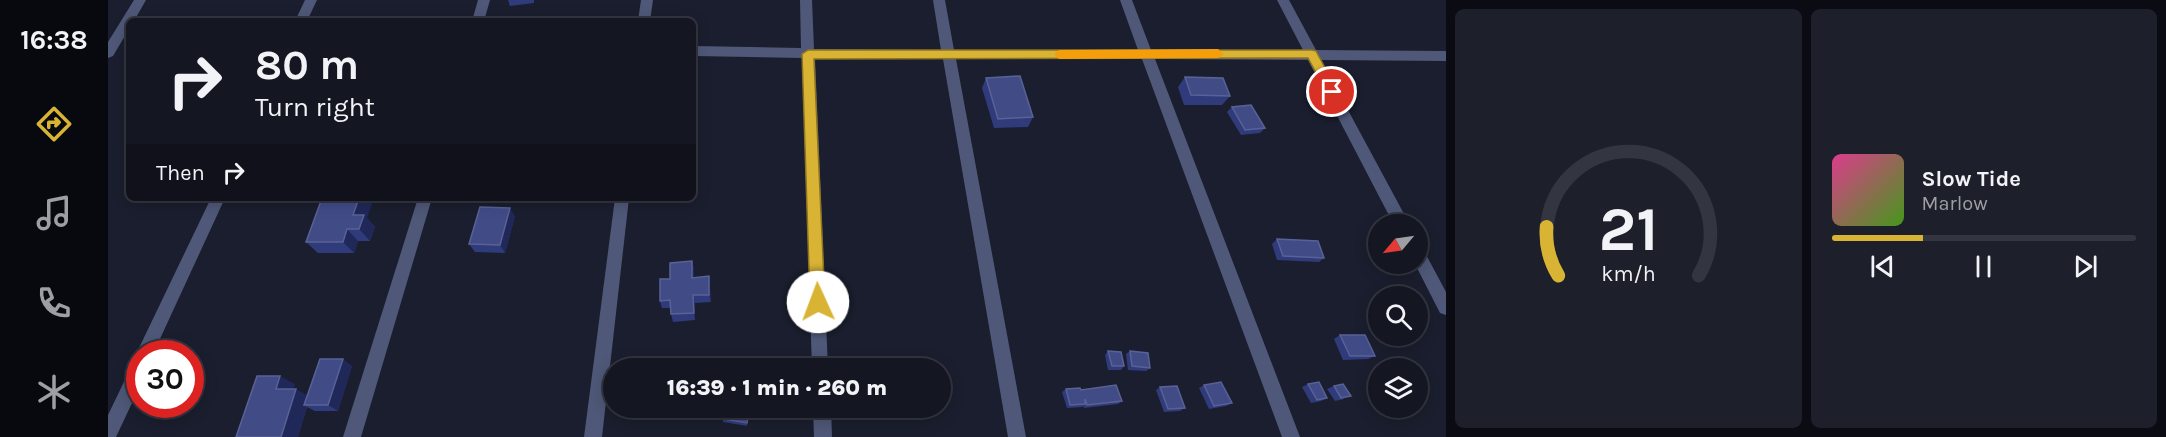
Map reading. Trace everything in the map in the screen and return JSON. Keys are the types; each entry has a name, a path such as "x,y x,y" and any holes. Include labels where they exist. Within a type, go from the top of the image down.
{"street":[{"path":"128,18 140,0"},
{"path":"302,18 311,0"},
{"path":"479,18 484,0"},
{"path":"644,18 647,0"},
{"path":"806,0 820,358"},
{"path":"939,0 1017,437"},
{"path":"1126,0 1291,437"},
{"path":"1283,0 1396,214"},
{"path":"108,53 119,32"},
{"path":"696,51 949,56 1147,54 1446,56"},
{"path":"152,340 217,201"},
{"path":"352,437 424,201"},
{"path":"593,437 622,201"},
{"path":"1428,273 1446,308"},
{"path":"108,434 126,396"},
{"path":"822,418 823,437"}],"building":[{"path":"1020,76 1033,117 998,119 986,78"},
{"path":"1185,77 1223,78 1230,96 1191,95"},
{"path":"1251,105 1265,128 1245,130 1232,107"},
{"path":"321,201 358,201 353,215 364,215 359,229 347,229 343,242 306,242"},
{"path":"480,207 510,208 500,245 469,244"},
{"path":"1277,239 1318,241 1324,258 1283,256"},
{"path":"692,261 692,278 709,276 709,295 693,295 694,313 671,314 670,300 660,301 660,279 670,279 670,263"},
{"path":"1340,335 1365,335 1368,346 1370,346 1375,356 1350,356"},
{"path":"1108,351 1121,352 1124,366 1112,366"},
{"path":"1130,351 1148,353 1150,368 1132,366"},
{"path":"320,359 343,359 328,405 304,405"},
{"path":"257,376 280,376 276,389 296,389 281,437 236,437"},
{"path":"1221,382 1232,403 1214,406 1204,385"},
{"path":"1319,382 1327,398 1317,400 1308,384"},
{"path":"1343,384 1351,396 1341,398 1334,386"},
{"path":"1116,385 1122,401 1087,405 1085,399 1085,404 1070,405 1066,389 1080,388 1081,390"},
{"path":"1177,386 1185,408 1168,409 1160,387"},
{"path":"723,418 748,418 747,423"}],"slow traffic":[{"path":"1059,54 1218,54"}],"route":[{"path":"818,302 808,54 949,56 1312,54 1332,92"}]}
